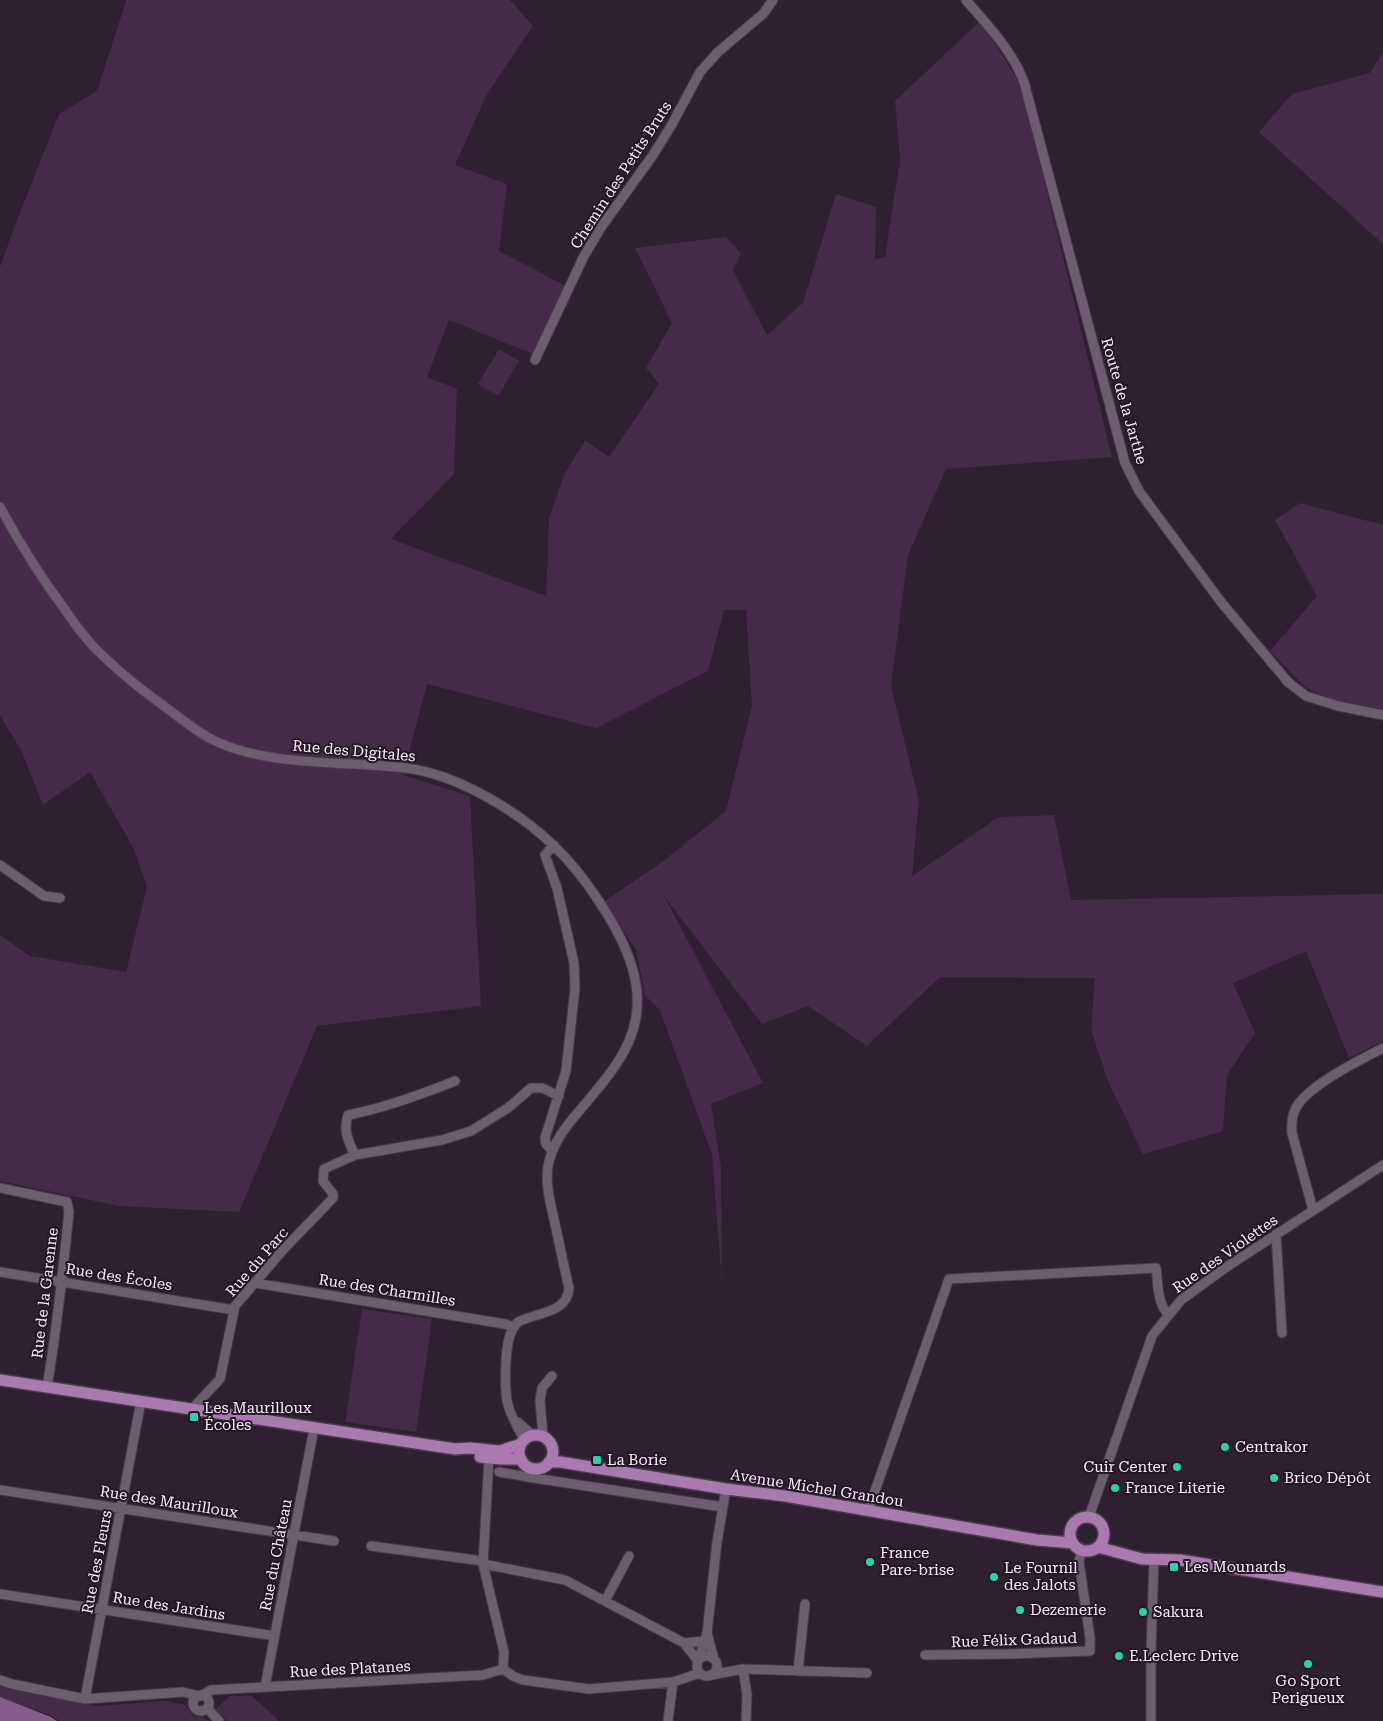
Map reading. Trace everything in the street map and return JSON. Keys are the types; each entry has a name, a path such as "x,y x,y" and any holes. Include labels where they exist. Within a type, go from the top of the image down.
{"main road":[{"path":"0,1380 455,1449 470,1448 493,1451 509,1448 530,1439 550,1442 551,1457 534,1473 521,1459 519,1454 530,1439"},
{"path":"455,1449 469,1456 501,1460 521,1459"},
{"name":"Avenue Michel Grandou","path":"551,1457 592,1467 726,1489 785,1496 1078,1546"},
{"path":"1180,1560 1155,1552 1126,1548 1115,1543 1104,1535 1100,1523 1089,1517 1078,1520 1071,1528 1070,1533 1078,1546 1090,1550 1098,1547 1107,1548 1130,1556 1180,1560 1383,1592"},
{"name":"Avenue Michel Grandou","path":"1037,1540 1056,1537 1071,1528"},
{"path":"1098,1547 1104,1535"}],"street":[{"name":"Chemin des Petits Bruts","path":"535,360 584,256 602,226 653,155 700,72 718,52 763,14 773,0"},
{"name":"Route de la Jarthe","path":"966,0 1009,52 1020,70 1125,463 1139,491 1221,602 1288,682 1306,696 1338,706 1383,715"},
{"name":"Rue des Digitales","path":"0,507 20,544 82,633 114,666 190,726 215,740 242,750 271,757 410,768 458,783 502,806 554,845 584,881 616,930 632,967 638,994 635,1021 627,1049 609,1075 564,1129 552,1150 548,1165 548,1182 569,1288 568,1296 562,1306 526,1318 513,1327"},
{"path":"552,1150 548,1148 545,1138 566,1071 574,979 574,963 559,898 545,855 554,845"},
{"path":"0,865 44,896 60,898"},
{"path":"1313,1210 1292,1133 1291,1122 1294,1112 1298,1104 1314,1090 1383,1048"},
{"path":"455,1081 407,1099 348,1115 345,1125 347,1138 355,1154 442,1140 471,1131 508,1108 531,1088 542,1088 559,1096"},
{"name":"Rue du Parc","path":"192,1409 220,1379 235,1306 283,1250 330,1202 333,1194 323,1181 324,1169 355,1154"},
{"name":"Rue des Violettes","path":"1089,1517 1152,1336 1181,1300 1276,1234 1383,1166"},
{"name":"Rue de la Garenne","path":"0,1188 67,1202 68,1212 62,1282 47,1387"},
{"path":"1276,1234 1282,1333"},
{"path":"868,1511 949,1279 1156,1268 1160,1298 1164,1312 1169,1315"},
{"name":"Rue des Écoles","path":"0,1272 234,1310"},
{"name":"Rue des Charmilles","path":"255,1283 505,1324 513,1327"},
{"path":"513,1327 510,1335 506,1370 506,1396 512,1416 530,1439"},
{"path":"530,1439 542,1388 552,1376"},
{"name":"Rue des Fleurs","path":"85,1699 141,1401"},
{"name":"Rue du Château","path":"265,1687 314,1428"},
{"path":"509,1448 489,1458 483,1563 504,1652 504,1670 522,1680 589,1689 673,1682 700,1673"},
{"path":"488,1474 495,1464 501,1460"},
{"path":"499,1472 534,1473 722,1508"},
{"path":"726,1489 717,1542 706,1637 696,1668 705,1676 743,1669"},
{"name":"Rue des Maurilloux","path":"0,1490 334,1541"},
{"path":"371,1546 483,1563 565,1580 684,1643 698,1659"},
{"name":"Rue Félix Gadaud","path":"925,1655 1090,1651 1078,1546"},
{"path":"605,1601 629,1556"},
{"path":"1151,1721 1154,1559"},
{"name":"Rue des Jardins","path":"0,1594 275,1636"},
{"path":"798,1671 805,1604"},
{"path":"684,1643 706,1637"},
{"path":"706,1637 716,1662 716,1671 711,1675"},
{"path":"698,1659 708,1655 716,1662 743,1669 867,1673"},
{"path":"743,1669 747,1695 746,1721"},
{"name":"Rue des Platanes","path":"202,1701 218,1690 483,1675 504,1670"},
{"path":"0,1680 85,1699 183,1692 202,1701 219,1721"},
{"path":"668,1721 673,1682"}],"shaded area":[{"path":"125,0 510,0 533,26 487,94 455,165 507,184 499,251 566,286 533,354 449,320 427,377 457,389 454,474 391,539 546,596 549,518 564,475 585,440 609,457 659,384 646,368 672,323 635,248 726,237 741,253 733,271 767,335 803,303 836,194 876,207 875,259 885,257 900,159 895,101 979,22 1021,85 1112,457 946,469 908,555 891,686 919,801 912,876 999,817 1054,815 1071,900 1383,894 1383,1041 1349,1058 1306,951 1233,983 1255,1033 1227,1075 1223,1131 1143,1154 1108,1081 1091,1030 1095,978 940,977 867,1046 808,1006 762,1024 664,896 763,1083 711,1104 721,1167 722,1285 712,1155 660,1010 645,995 636,950 605,901 662,862 726,811 752,705 746,610 724,610 708,671 596,728 427,684 403,775 470,796 481,1006 317,1026 239,1212 119,1206 0,1181 0,935 30,956 126,972 147,887 134,849 90,772 43,805 22,752 0,715 0,267 59,114 97,91"},
{"path":"1383,52 1383,244 1259,132 1292,94 1370,73"},
{"path":"499,349 519,361 498,396 478,384"},
{"path":"1300,503 1383,525 1383,711 1335,702 1305,687 1270,651 1317,596 1275,520"},
{"path":"362,1309 432,1319 416,1432 345,1422"},
{"path":"0,1683 14,1688 96,1706 165,1701 185,1705 193,1716 205,1718 208,1721 60,1721 50,1715 0,1698"},
{"path":"230,1696 252,1696 279,1721 227,1721 216,1709"},
{"path":"0,1697 51,1717 57,1721 0,1721"}],"place":[{"name":"Les Maurilloux Écoles","path":"194,1417"},
{"name":"Centrakor","path":"1225,1447"},
{"name":"La Borie","path":"597,1460"},
{"name":"Cuir Center","path":"1177,1467"},
{"name":"Brico Dépôt","path":"1274,1478"},
{"name":"France Literie","path":"1115,1488"},
{"name":"France Pare-brise","path":"870,1562"},
{"name":"Les Mounards","path":"1174,1567"},
{"name":"Le Fournil des Jalots","path":"994,1577"},
{"name":"Dezemerie","path":"1020,1610"},
{"name":"Sakura","path":"1143,1612"},
{"name":"E.Leclerc Drive","path":"1119,1656"},
{"name":"Go Sport Perigueux","path":"1308,1664"}]}
